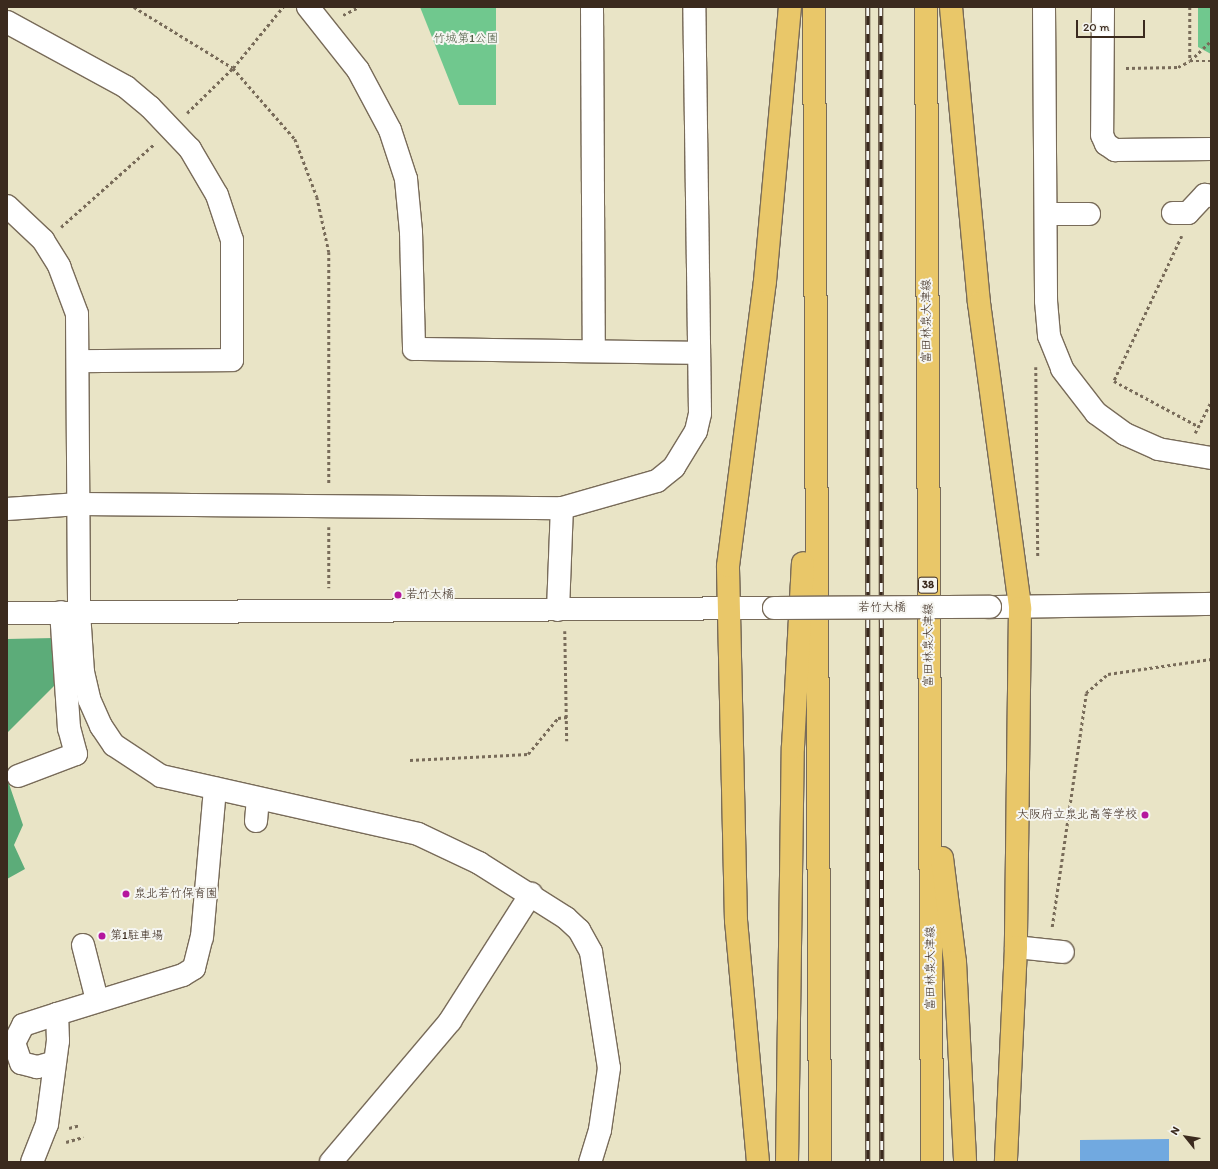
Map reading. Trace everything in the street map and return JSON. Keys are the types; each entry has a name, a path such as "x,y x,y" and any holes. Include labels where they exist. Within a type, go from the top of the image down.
{"main road":[{"path":"758,1162 736,921 728,566 765,281 790,7"},
{"path":"814,7 820,1162"},
{"name":"富田林泉大津線","path":"926,7 932,1162"},
{"path":"951,7 979,303 1020,608 1016,947 1006,1162"},
{"path":"787,1162 793,747 815,329"},
{"path":"929,756 955,962 965,1162"}],"street":[{"path":"308,7 358,70 390,130 406,179 411,232 414,349 697,353"},
{"path":"592,7 594,351"},
{"path":"7,508 79,504 562,508 657,481 674,467 696,431 700,413 697,353 694,7"},
{"path":"1044,7 1047,214 1046,301 1049,336 1062,369 1096,413 1125,434 1158,449 1211,458"},
{"path":"1103,7 1102,136 1106,144 1115,150 1211,149"},
{"path":"7,22 126,87 150,107 190,149 217,195 232,240 232,360 80,361"},
{"path":"1180,213 1205,195 1211,196"},
{"path":"7,206 43,240 60,266 77,314 80,361 79,504 70,612 67,712 76,754 18,776"},
{"path":"1047,214 1089,214"},
{"path":"558,610 562,508"},
{"name":"若竹大橋","path":"7,613 774,608 1020,608 1211,604"},
{"path":"70,612 89,698 114,745 161,776 418,834 479,863 532,894 579,930 590,952 609,1068 600,1130 590,1162"},
{"path":"55,1062 38,1067 21,1063 14,1043 23,1025 96,1000 183,975 194,968 202,936 215,789"},
{"path":"256,820 258,799"},
{"path":"331,1162 450,1021 532,894"},
{"path":"83,946 96,1000"},
{"path":"1016,947 1056,951"},
{"path":"32,1162 47,1124 55,1062 57,1014"}],"path":[{"path":"134,7 233,68 295,139 317,197 329,252 329,593"},
{"path":"1190,7 1190,61"},
{"path":"1103,68 1178,67 1190,61 1211,41"},
{"path":"1190,61 1211,61"},
{"path":"1180,213 1187,226 1114,381 1198,426"},
{"path":"1036,361 1038,561"},
{"path":"1193,438 1211,401"},
{"path":"565,631 567,741"},
{"path":"1056,951 1086,693 1108,674 1211,659"},
{"path":"410,760 528,754 558,718 567,717"},
{"path":"63,1148 66,1140 83,1137"}],"green space":[{"name":"竹城第1公園","path":"420,7 496,7 496,105 459,105"},
{"path":"1198,7 1211,7 1211,54 1198,47"},
{"path":"54,638 56,684 7,733 7,639"},
{"path":"7,778 23,825 14,845 25,869 7,879"}],"water":[{"path":"1169,1139 1169,1162 1080,1162 1080,1140"}],"railway":[{"path":"868,7 868,1162"},
{"path":"881,7 882,1162"}],"place":[{"name":"若竹大橋","path":"398,595"},
{"name":"大阪府立泉北高等学校","path":"1145,815"},
{"name":"泉北若竹保育園","path":"126,894"},
{"name":"第1駐車場","path":"102,936"}]}
